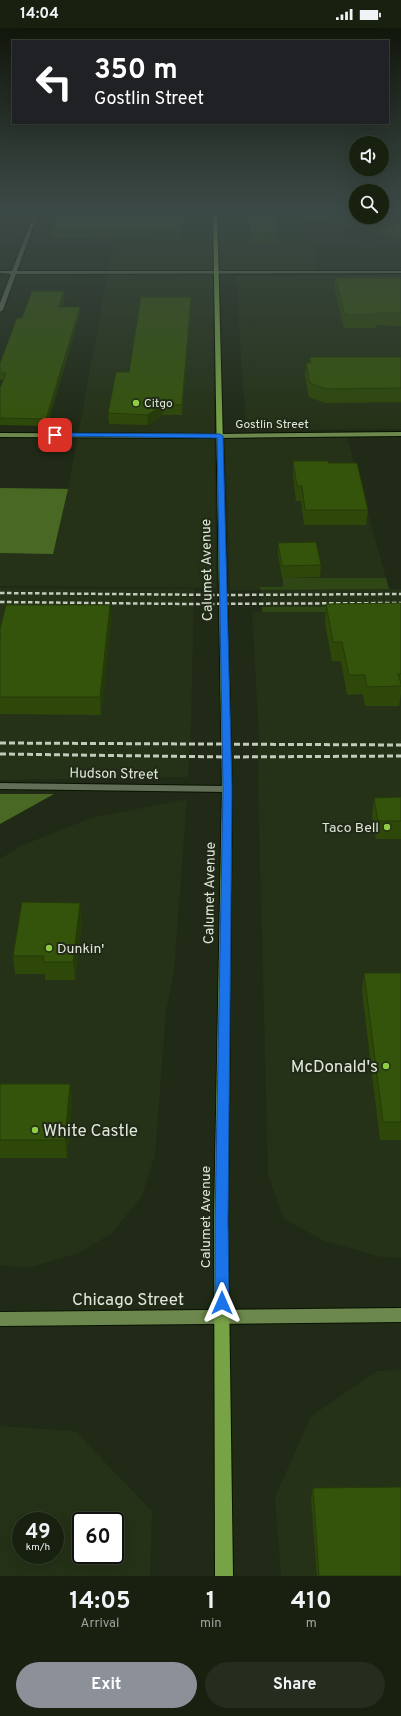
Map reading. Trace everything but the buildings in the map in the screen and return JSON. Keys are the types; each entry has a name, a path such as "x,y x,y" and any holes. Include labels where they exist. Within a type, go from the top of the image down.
{"main road":[{"name":"Calumet Avenue","path":"216,283 227,789 221,1221 224,1576"},
{"name":"Gostlin Street","path":"0,435 220,436 401,434"},
{"name":"Chicago Street","path":"0,1319 401,1315"}],"street":[{"path":"0,310 10,283"},
{"name":"Hudson Street","path":"0,786 227,789"}],"shaded area":[{"path":"106,283 213,283 216,588 0,586 0,488 68,488"},
{"path":"236,283 401,283 401,429 246,430"},
{"path":"225,437 347,437 389,589 401,589 401,606 262,607 261,590 230,590"},
{"path":"0,588 194,589 191,726 188,777 0,780"},
{"path":"252,612 401,612 401,1258 381,1257 324,1241 283,1218 268,1174 258,779 259,737"},
{"path":"187,799 174,971 166,1011 155,1155 142,1196 112,1233 79,1253 31,1267 0,1266 0,859 20,846 91,818"},
{"path":"401,1370 401,1576 281,1576 275,1497 311,1416 377,1371"},
{"path":"0,1426 75,1431 152,1511 150,1576 0,1576"}],"green space":[{"path":"0,488 68,489 53,554 0,553"},
{"path":"283,578 386,578 389,589 261,590 260,587 283,587"},
{"path":"401,606 401,612 262,612 262,607"},
{"path":"0,794 54,794 0,824"}],"railway":[{"path":"0,593 223,595 401,594"},
{"path":"0,602 188,604 401,603"},
{"path":"0,743 401,745"},
{"path":"0,754 227,757 401,756"}],"place":[{"name":"Citgo","path":"136,403"},
{"name":"Taco Bell","path":"387,827"},
{"name":"Dunkin'","path":"49,948"},
{"name":"McDonald's","path":"386,1066"},
{"name":"White Castle","path":"35,1130"}],"route":[{"path":"55,435 220,436 227,789 221,1221 222,1303"}]}
